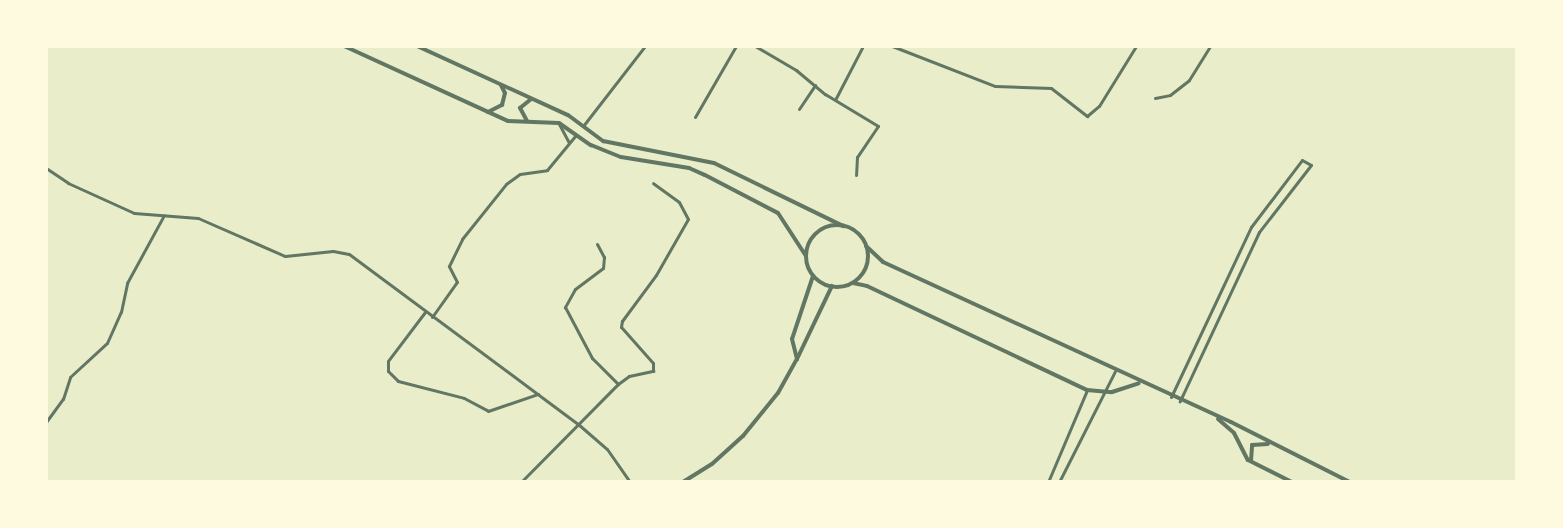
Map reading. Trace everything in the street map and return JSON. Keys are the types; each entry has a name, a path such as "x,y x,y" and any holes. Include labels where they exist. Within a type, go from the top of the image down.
{"street":[{"path":"344,46 508,121 559,123 621,158 688,168 767,206 789,225 806,256 813,276 792,339 797,358"},
{"path":"417,46 532,98 614,145 714,163 861,236 866,246 883,262 1350,482"},
{"path":"583,126 645,46"},
{"path":"695,117 736,46"},
{"path":"755,46 878,126 857,158 856,175"},
{"path":"836,98 863,46"},
{"path":"892,46 995,86 1051,88 1087,116 1099,106 1136,46"},
{"path":"1155,98 1170,95 1189,80 1210,46"},
{"path":"487,112 498,109 504,101 501,85"},
{"path":"799,109 814,85"},
{"path":"528,122 520,108 532,98"},
{"path":"559,123 569,143"},
{"path":"432,317 457,282 449,266 462,239 506,184 520,174 547,170 576,134"},
{"path":"1171,397 1251,227 1302,160 1311,165 1259,232 1180,401"},
{"path":"46,168 68,183 134,213 198,218 285,256 333,251 349,254 578,424 607,449 630,482"},
{"path":"521,482 618,384 629,376 653,371 653,363 621,327 622,321 656,275 688,219 679,202 653,183"},
{"path":"46,422 63,399 70,377 107,343 121,312 127,283 164,215"},
{"path":"806,256 814,236 832,225 843,226"},
{"path":"1251,227 1259,232"},
{"path":"597,244 604,256 603,268 575,290 565,307 592,358 618,384"},
{"path":"853,283 866,267 866,246"},
{"path":"813,276 832,286 853,283 867,286 1087,390 1103,393 1140,382"},
{"path":"683,482 712,464 743,436 778,393 832,286"},
{"path":"1222,286 1231,290"},
{"path":"425,312 387,361 388,371 398,381 464,398 488,411 538,394"},
{"path":"1059,482 1115,371"},
{"path":"1048,482 1087,390"},
{"path":"1215,417 1234,433 1244,455 1253,464 1292,482"},
{"path":"1253,464 1249,456 1252,445 1256,442 1272,445"},
{"path":"1055,468 1063,471"}]}
